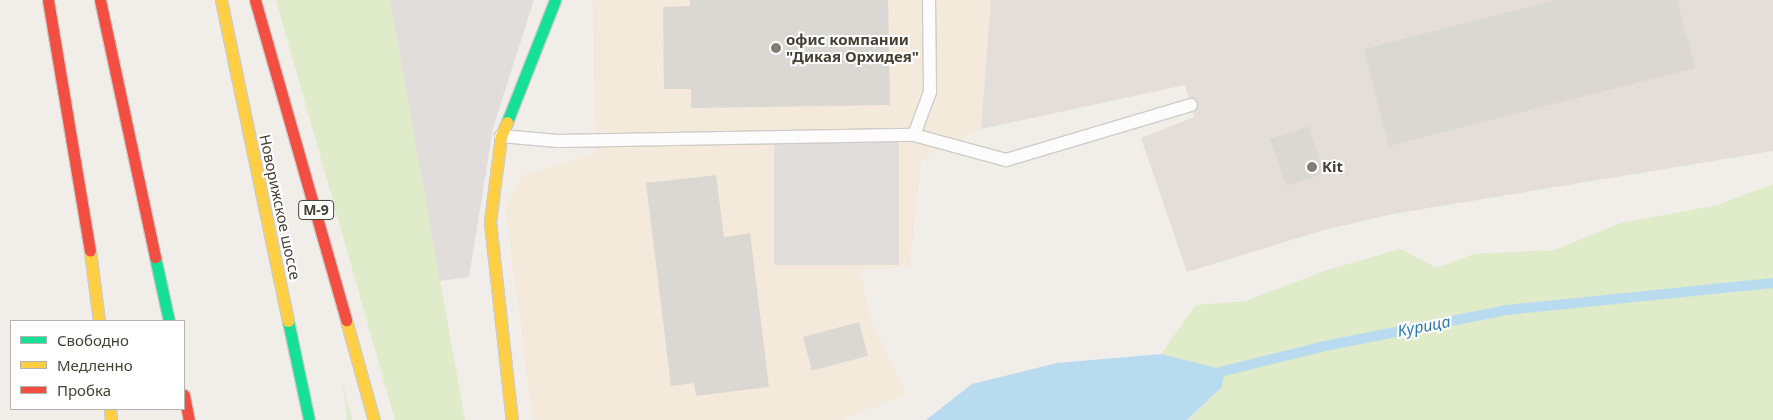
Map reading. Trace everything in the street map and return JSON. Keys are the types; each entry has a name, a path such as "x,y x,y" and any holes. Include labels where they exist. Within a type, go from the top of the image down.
{"main road":[{"path":"48,0 85,208 99,320"},
{"path":"100,0 169,320"},
{"name":"Новорижское шоссе","path":"220,0 308,420"},
{"name":"М-9","path":"254,0 374,420"},
{"path":"512,420 490,222 501,136 555,0"},
{"path":"185,400 189,420"}],"lane":[{"path":"914,135 930,92 929,0"},
{"path":"501,136 558,142 914,135 1006,160 1191,104"}],"shaded area":[{"path":"390,0 534,0 493,128 469,277 440,281"},
{"path":"593,0 991,0 981,129 921,160 910,267 860,270 869,314 906,394 841,420 533,420 505,205 525,174 595,154"},
{"path":"991,0 1773,0 1773,151 1393,214 1324,230 1187,272 1141,138 1194,117 1185,85 981,129"},
{"path":"774,135 899,135 899,265 774,265"}],"green space":[{"path":"276,0 390,0 465,420 395,420"},
{"path":"1773,184 1773,420 1188,420 1222,387 1225,371 1161,354 1196,305 1246,301 1327,270 1400,249 1437,268 1474,254 1555,250 1621,223 1718,205"},
{"path":"343,383 352,420 347,420"}],"water":[{"path":"1161,354 1225,370 1222,387 1187,420 926,420 972,384 1057,363"}],"building":[{"name":"офис компании \"Дикая Орхидея\"","path":"690,0 888,0 890,105 691,108 691,89 664,89 663,7 690,6"},
{"path":"1555,0 1677,0 1695,68 1389,146 1364,49"},
{"path":"1308,126 1324,173 1286,186 1270,139"},
{"path":"716,175 724,237 750,233 769,387 696,396 694,383 671,386 646,183"},
{"path":"859,322 868,356 812,371 803,337"}],"waterway":[{"name":"Курица","path":"1212,374 1325,346 1507,310 1773,283"}],"traffic: fast":[{"path":"507,122 555,0"},
{"path":"155,257 169,320"},
{"path":"288,321 309,420"}],"traffic: slow":[{"path":"221,0 288,321"},
{"path":"507,122 501,136 490,222 512,420"},
{"path":"90,251 99,320"},
{"path":"346,320 374,420"},
{"path":"110,410 111,420"}],"traffic: jam":[{"path":"48,0 90,251"},
{"path":"100,0 155,257"},
{"path":"255,0 346,320"},
{"path":"185,400 189,420"}],"place":[{"name":"офис компании \"Дикая Орхидея\"","path":"776,48"},
{"name":"Kit","path":"1312,167"}]}
